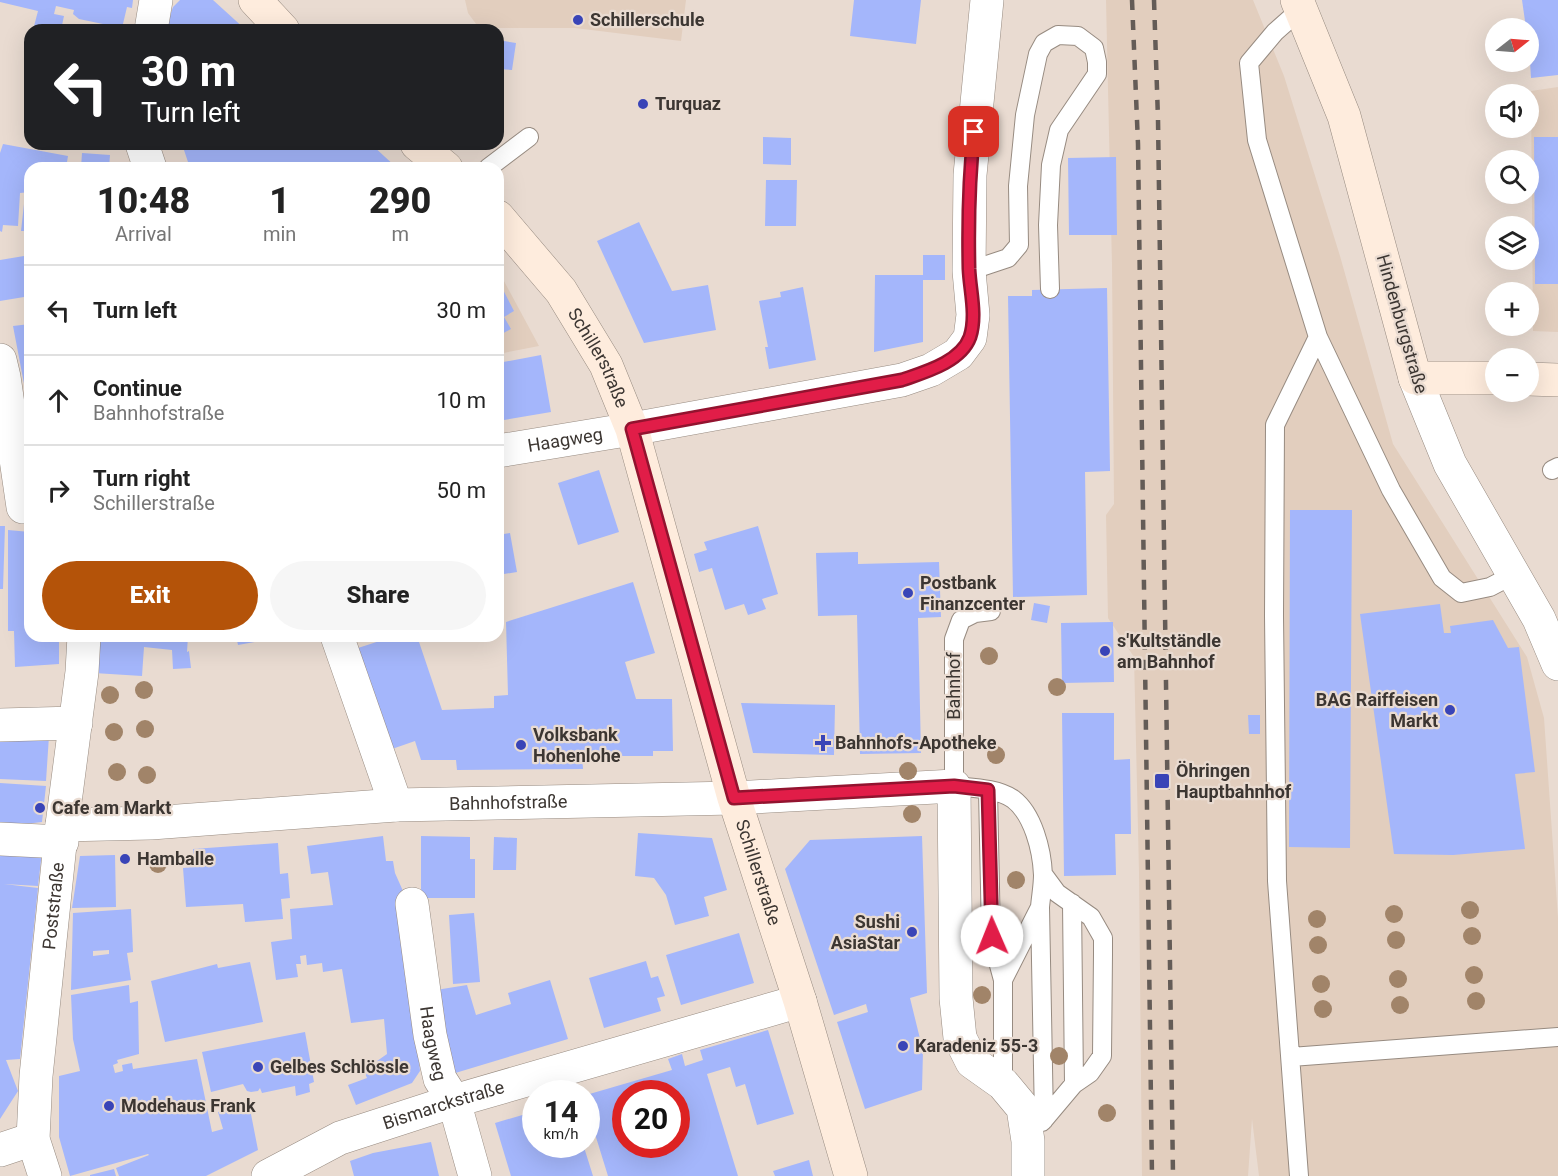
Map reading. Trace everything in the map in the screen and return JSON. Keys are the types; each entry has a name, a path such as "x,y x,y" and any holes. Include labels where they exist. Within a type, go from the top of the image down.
{"main road":[{"path":"255,0 277,24"},
{"name":"Hindenburgstraße","path":"1306,3 1344,116 1415,378"},
{"path":"424,150 439,162"},
{"name":"Schillerstraße","path":"504,224 561,291 606,365 632,429 734,798 800,1001 851,1176"},
{"path":"1415,378 1485,378"},
{"path":"1539,379 1558,380"}],"street":[{"path":"153,24 156,0"},
{"name":"Haagweg","path":"504,450 902,380 931,370 958,354 970,338 973,315 969,271 970,176 987,0"},
{"path":"1,371 18,508"},
{"name":"Hindenburgstraße","path":"1415,378 1450,464 1513,575 1549,620 1558,664"},
{"name":"Poststraße","path":"45,1176 33,1139 36,1076 83,642"},
{"path":"339,642 396,805"},
{"path":"0,725 76,723"},
{"path":"954,786 956,998 960,1038 972,1062 1004,1084 1023,1108 1036,1130 1028,1176"},
{"name":"Bahnhofstraße","path":"0,839 151,823 396,805 734,798 954,786"},
{"name":"Haagweg","path":"412,904 430,1035 440,1079 453,1101 474,1176"},
{"name":"Bismarckstraße","path":"268,1176 340,1138 453,1101 800,1001"},
{"path":"0,1150 33,1139"}],"lane":[{"path":"1306,3 1275,33 1249,63 1257,140 1318,337 1391,490 1442,578 1461,593 1490,587 1513,575"},
{"path":"969,271 1008,258 1019,245 1018,186 1025,116 1038,54 1044,43 1058,35 1078,36 1094,48 1097,74 1059,130 1051,165 1048,225 1050,289"},
{"path":"496,162 530,136"},
{"path":"1299,1176 1277,881 1274,616 1275,425 1318,337"},
{"name":"Bahnhof","path":"954,786 954,639 961,620 975,613 991,611"},
{"path":"954,786 988,790 1012,798 1025,811 1037,841 1043,873 1040,907 1036,1130"},
{"path":"988,790 992,936 1003,980 1004,1084"},
{"path":"1036,1130 1074,1084 1090,1073 1102,1056 1103,938 1091,917 1057,893 1043,873"},
{"path":"1072,903 1074,1084"},
{"path":"1003,980 1040,907"},
{"path":"1291,1057 1558,1037"}],"shaded area":[{"name":"Schillerschule","path":"465,0 686,0 681,41 575,28 504,28 504,24 476,24 468,13"},
{"path":"1106,0 1253,0 1284,76 1340,256 1393,444 1527,657 1544,718 1558,918 1558,1176 1259,1176 1252,1119 1248,1176 1142,1176 1134,657 1108,618 1106,515 1114,504"},
{"path":"1558,87 1558,332 1539,331 1539,282 1533,282 1532,270 1539,270 1539,216 1532,216 1532,204 1539,204 1539,150 1531,150 1531,138 1539,138 1539,90"},
{"path":"504,281 539,346 504,353"}],"building":[{"path":"0,0 133,0 132,8 127,7 123,24 103,24 79,19 73,14 74,10 56,6 54,14 64,16 62,24 35,24 38,11 0,2"},
{"path":"180,0 213,0 239,24 167,24 173,7"},
{"path":"854,0 921,0 916,44 850,36"},
{"path":"1522,0 1558,0 1558,75 1531,78 1531,72 1539,72 1539,18 1525,18"},
{"path":"504,41 516,43 512,70 504,69"},
{"path":"763,137 791,138 791,165 763,164"},
{"path":"1558,137 1558,284 1535,282 1535,270 1539,270 1539,216 1535,216 1534,204 1539,204 1539,150 1534,150 1534,138"},
{"path":"3,144 24,148 24,150 68,156 67,162 24,162 24,193 20,193 18,226 3,225 2,232 0,231 0,153"},
{"path":"184,150 378,150 390,162 188,162"},
{"path":"82,153 110,155 109,162 81,162"},
{"path":"1116,157 1117,235 1069,235 1068,158"},
{"path":"766,180 797,180 796,226 765,226"},
{"path":"24,204 24,231 21,231"},
{"path":"639,222 672,291 708,285 716,330 644,343 597,241"},
{"path":"923,255 945,255 945,280 923,280 923,342 874,352 875,275 923,275"},
{"path":"24,256 24,297 0,301 0,260"},
{"path":"803,287 816,360 769,369 765,347 768,347 759,301 781,297 780,292"},
{"path":"1107,288 1110,471 1085,472 1087,595 1013,597 1008,296 1032,296 1032,290"},
{"path":"504,292 514,311 504,317"},
{"path":"504,317 511,329 504,333"},
{"path":"24,325 24,384 13,326"},
{"path":"541,355 551,412 504,420 504,362"},
{"path":"599,470 619,532 578,545 558,483"},
{"path":"1290,510 1352,510 1350,848 1289,847"},
{"path":"0,526 5,526 3,589 0,589"},
{"path":"758,526 778,594 762,599 766,609 748,615 744,604 725,610 712,568 699,572 694,554 707,550 704,542"},
{"path":"8,530 24,531 24,642 59,642 59,664 15,667 14,631 8,631"},
{"path":"510,533 517,572 504,574 504,534"},
{"path":"858,552 858,564 939,562 941,617 918,618 921,753 860,754 857,615 818,616 816,553"},
{"path":"633,582 655,653 625,662 636,699 672,699 673,751 653,751 653,756 601,756 601,752 582,752 583,769 457,770 456,760 421,760 415,741 392,749 358,648 376,642 419,642 442,710 494,708 494,696 508,695 506,622"},
{"path":"1034,603 1050,606 1047,623 1031,620"},
{"name":"BAG Raiffeisen Markt","path":"1440,604 1444,633 1451,633 1450,626 1493,620 1508,648 1519,647 1535,772 1515,774 1525,849 1453,855 1394,854 1360,614"},
{"path":"1113,622 1114,682 1062,683 1061,623"},
{"path":"96,642 188,642 187,652 189,651 191,668 173,669 172,650 144,647 142,676 94,673"},
{"path":"237,642 254,642 238,645"},
{"path":"741,703 835,705 834,755 753,753"},
{"path":"1062,713 1114,713 1114,760 1130,759 1131,834 1115,834 1116,875 1064,876"},
{"path":"1248,715 1260,715 1260,734 1249,734"},
{"path":"49,736 46,781 0,779 0,737"},
{"path":"0,783 46,786 42,822 0,827"},
{"path":"638,833 712,838 727,890 704,897 709,916 675,925 666,895 654,878 635,876"},
{"path":"383,836 386,861 393,861 395,873 403,891 420,1071 412,1083 356,1105 348,1085 367,1078 364,1071 379,1066 377,1061 387,1054 384,1019 351,1023 342,969 323,972 322,963 307,965 306,955 300,956 301,964 296,964 298,977 276,980 271,942 292,939 290,909 333,905 328,872 311,874 307,846"},
{"path":"421,836 470,837 470,859 475,859 475,898 421,898"},
{"path":"922,836 927,993 910,998 923,1051 922,1090 865,1109 837,1022 868,1012 866,1004 834,1015 785,869 810,840"},
{"path":"494,837 517,838 516,870 493,870"},
{"path":"278,843 280,874 288,873 290,898 281,899 283,919 245,922 243,904 186,907 183,868 194,867 193,849"},
{"path":"0,849 42,852 38,886 4,884 38,888 20,1059 6,1060 18,1091 0,1119"},
{"path":"115,855 116,907 72,908 80,856"},
{"path":"131,909 133,952 127,953 131,980 71,990 73,913","holes":["109,950 109,954 93,956 93,951"]},
{"path":"474,913 480,982 453,984 449,915"},
{"path":"739,933 754,983 681,1005 666,955"},
{"path":"646,961 651,978 658,976 665,996 657,998 661,1011 604,1028 589,978"},
{"path":"250,962 263,1022 165,1042 151,981 217,964 218,968"},
{"path":"550,980 568,1039 452,1074 436,990 467,985 476,1015 511,1004 508,993"},
{"path":"129,985 130,1003 138,1001 139,1054 117,1060 118,1063 113,1065 115,1073 123,1071 122,1065 132,1063 133,1069 197,1059 212,1132 223,1129 218,1112 240,1107 250,1109 258,1150 206,1176 119,1176 116,1168 148,1154 70,1176 59,1137 59,1076 80,1071 73,1039 71,995"},
{"path":"768,1030 794,1114 757,1125 745,1084 736,1087 730,1067 707,1074 738,1176 608,1176 600,1150 600,1091 612,1087 612,1158 690,1158 690,1080 638,1080 672,1070 668,1059 682,1054 685,1066 703,1060 700,1050"},
{"name":"Gelbes Schlössle","path":"305,1032 314,1082 309,1084 310,1092 296,1096 295,1086 262,1093 260,1088 258,1091 251,1092 247,1091 243,1084 211,1092 202,1052"},
{"path":"522,1115 522,1158 587,1158 593,1176 511,1176 495,1123"},
{"path":"431,1142 439,1176 354,1176 350,1161 373,1153"},
{"path":"809,1160 813,1176 775,1176 773,1171"},
{"path":"114,1169 116,1176 90,1176 90,1175"}],"railway":[{"path":"1132,0 1138,144 1152,1176"},
{"path":"1154,0 1158,119 1173,1176"}],"place":[{"name":"Schillerschule","path":"578,20"},
{"name":"Turquaz","path":"643,104"},
{"name":"Postbank Finanzcenter","path":"908,593"},
{"name":"s'Kultständle am Bahnhof","path":"1105,651"},
{"name":"BAG Raiffeisen Markt","path":"1450,710"},
{"name":"Bahnhofs-Apotheke","path":"823,743"},
{"name":"Volksbank Hohenlohe","path":"521,745"},
{"name":"Öhringen Hauptbahnhof","path":"1162,781"},
{"name":"Cafe am Markt","path":"40,808"},
{"name":"Hamballe","path":"125,859"},
{"name":"Sushi AsiaStar","path":"912,932"},
{"name":"Karadeniz 55-3","path":"903,1046"},
{"name":"Gelbes Schlössle","path":"258,1067"},
{"name":"Modehaus Frank","path":"109,1106"}],"route":[{"path":"974,132 970,176 969,271 973,315 970,338 958,354 931,370 902,380 632,429 734,798 954,786 988,790 992,936"}]}
